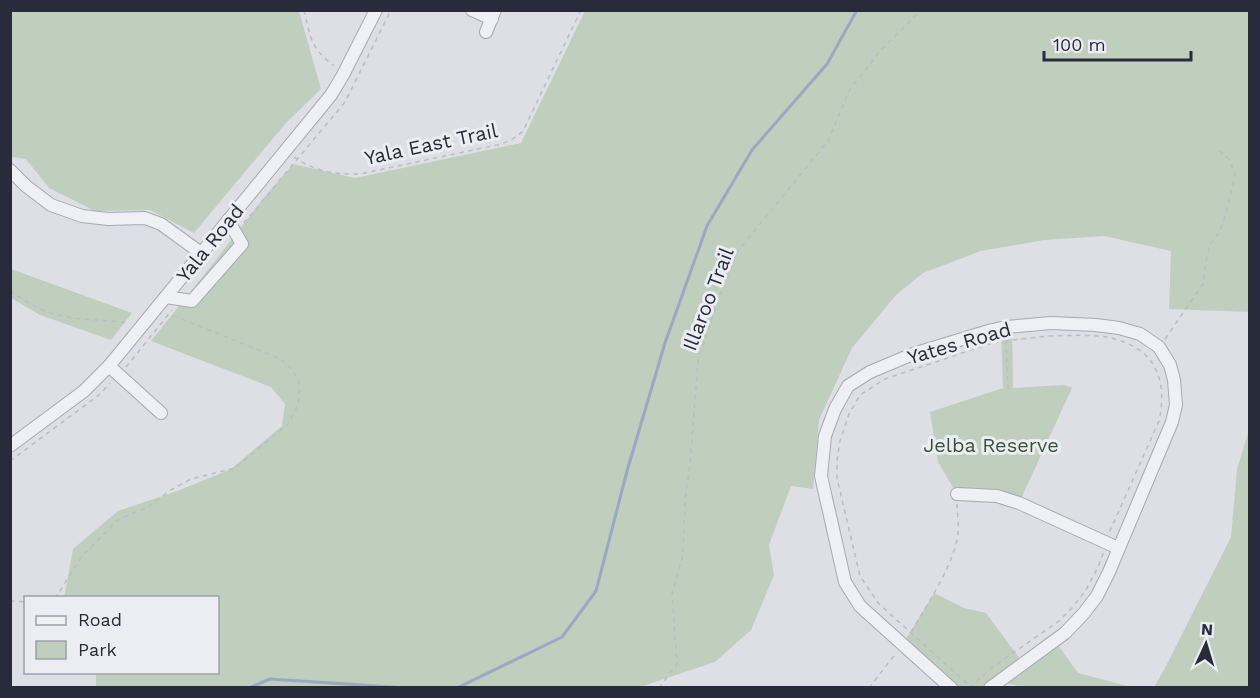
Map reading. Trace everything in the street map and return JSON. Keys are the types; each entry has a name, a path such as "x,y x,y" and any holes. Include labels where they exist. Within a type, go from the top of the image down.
{"street":[{"name":"Yala Road","path":"10,446 84,391 109,366 331,95 344,75 376,10"},
{"path":"472,10 494,15 486,32"},
{"path":"10,170 51,205 82,216 108,219 145,218 162,224 201,253"},
{"path":"166,297 192,301 242,244 228,220"},
{"name":"Yates Road","path":"951,687 860,606 845,582 821,476 825,436 835,409 848,386 870,372 913,354 1006,327 1052,323 1119,328 1140,334 1159,347"},
{"path":"990,687 1065,633 1097,596 1105,580 1172,422 1176,405 1170,365 1159,347"},
{"path":"109,366 161,413"},
{"path":"957,494 996,496 1019,503 1119,548"}],"path":[{"path":"304,10 311,41 320,55 344,75"},
{"name":"Yala East Trail","path":"286,150 303,164 320,171 360,174 510,141 523,131 581,10"},
{"name":"Illaroo Trail","path":"659,687 677,664 672,594 683,555 685,501 698,361 717,303 737,252 828,141 850,88 881,50 921,10"},
{"path":"1159,347 1203,284 1210,245 1220,231 1225,216 1235,176 1230,160 1217,149"},
{"path":"10,291 46,312 69,318 92,318 130,323 149,339"},
{"path":"55,596 82,556 118,520 147,508 169,491 191,479 235,468 288,424 298,405 300,385 292,369 282,359 156,309"},
{"path":"1006,327 1008,389"},
{"path":"868,687 903,644 934,593 954,551 958,532 957,494"}],"green space":[{"path":"11,11 299,11 321,89 286,123 194,233 150,210 95,211 49,188 26,159 11,157"},
{"path":"585,11 1249,11 1249,312 1169,309 1171,251 1104,236 1044,240 981,251 923,273 896,295 852,348 819,420 813,489 791,486 769,545 774,575 751,630 715,662 637,688 96,687 96,674 219,674 219,596 64,596 73,549 118,511 180,490 231,469 282,426 285,404 271,387 151,341 293,164 355,178 521,143"},
{"path":"10,269 132,313 111,340 40,315 11,298"},
{"name":"Jelba Reserve","path":"1012,327 1013,388 1065,385 1072,388 1019,503 957,494 938,462 930,412 1003,388 1001,328"},
{"path":"1249,430 1249,687 1154,687 1231,537 1237,469"},
{"path":"934,593 964,608 986,613 1023,663 1055,641 1078,673 1131,687 1022,687 999,681 990,687 951,687 903,644"}],"waterway":[{"path":"457,688 562,637 596,591 627,471 665,343 707,226 752,150 827,64 857,10"},
{"path":"249,688 270,679 407,688"}]}
